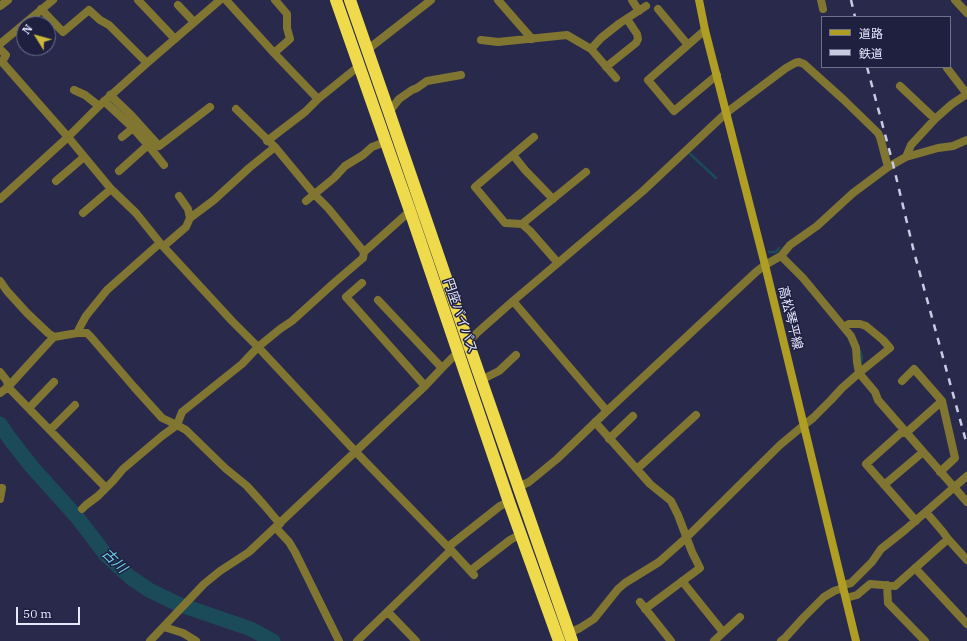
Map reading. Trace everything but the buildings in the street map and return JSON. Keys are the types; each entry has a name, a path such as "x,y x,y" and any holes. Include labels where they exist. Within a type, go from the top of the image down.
{"highway":[{"name":"円座バイパス","path":"336,0 410,211 509,502 559,641"},
{"name":"円座バイパス","path":"350,0 569,638"},
{"path":"509,502 518,487"}],"main road":[{"name":"高松琴平線","path":"699,0 705,30 765,265 856,641"}],"street":[{"path":"0,6 8,0"},
{"path":"0,44 53,0"},
{"path":"138,0 175,39"},
{"path":"226,0 318,99"},
{"path":"274,53 290,39 287,28 288,14 275,0"},
{"path":"367,50 431,0"},
{"path":"498,0 532,39"},
{"path":"632,0 638,11"},
{"path":"821,0 823,9"},
{"path":"955,0 967,13"},
{"path":"0,200 68,137 110,95 175,39 216,1"},
{"path":"178,5 194,22"},
{"path":"591,49 602,38 646,6"},
{"path":"41,9 63,32 89,10 100,20 109,24 147,63"},
{"path":"658,9 688,45"},
{"path":"606,67 636,43 638,39 637,34 627,19"},
{"path":"705,30 648,80 674,110 717,75"},
{"path":"481,40 498,42 567,35 591,49 616,78"},
{"path":"0,49 6,55 2,62 112,189 136,213 218,306 472,573 510,540 521,534"},
{"path":"150,641 204,584 220,571 249,552 278,526 355,451 425,386 468,342 513,301 643,191 726,113 786,68 799,62 804,64 878,133 888,167"},
{"path":"267,140 305,112 318,99 359,66"},
{"path":"906,157 911,145 935,119 952,104 967,94 947,68"},
{"path":"389,112 399,99 427,81 461,75"},
{"path":"900,86 935,119"},
{"path":"74,90 101,104 133,128 164,165"},
{"path":"110,95 160,146 210,107"},
{"path":"236,109 274,147 314,194 328,208 364,252"},
{"path":"122,137 133,128"},
{"path":"534,137 475,187 505,223 522,224 558,263"},
{"path":"518,487 529,482 557,459 738,288 765,265 781,256 790,246 817,226 853,193 888,167 906,157 938,148 953,146 967,140"},
{"path":"306,201 334,178 345,166 363,155 372,147 385,142"},
{"path":"119,171 148,145"},
{"path":"77,333 86,316 107,290 162,244 186,227 190,218 214,200 274,147"},
{"path":"513,155 525,170 553,199"},
{"path":"56,182 84,156"},
{"path":"522,224 586,172"},
{"path":"83,213 112,189"},
{"path":"179,196 188,209 190,218"},
{"path":"82,510 86,504 98,496 113,481 123,469 177,424 182,412 242,364 258,347 292,321 334,282 363,258 364,252 410,211"},
{"path":"781,256 803,278 851,336 856,348 859,373 875,392 878,400 967,502"},
{"path":"0,281 27,313 54,337"},
{"path":"362,283 346,297 425,386"},
{"path":"378,300 442,368"},
{"path":"513,301 607,411"},
{"path":"569,638 580,628 594,619 618,589 625,583 659,562 686,538 780,445 813,418 859,373 890,348 866,326 860,324 849,324 844,327"},
{"path":"0,393 8,387 54,337 77,333 87,333 162,418 177,424 186,430 225,468 247,486 264,505 296,552 339,641"},
{"path":"481,380 499,371 516,355"},
{"path":"902,381 914,369 942,401 956,458 940,472"},
{"path":"0,372 7,381 8,387 106,488"},
{"path":"29,408 54,382"},
{"path":"916,521 866,464 942,401"},
{"path":"50,430 75,405"},
{"path":"637,469 696,415"},
{"path":"609,439 633,416"},
{"path":"595,422 650,484 671,501 700,568 643,606 671,641"},
{"path":"884,485 922,452"},
{"path":"782,641 824,597 843,587 855,578 872,562 881,549 916,521 967,476"},
{"path":"0,499 2,488"},
{"path":"357,641 450,549 500,506 509,502"},
{"path":"926,512 967,560"},
{"path":"846,598 857,595 870,584 895,586 948,539"},
{"path":"915,568 967,624"},
{"path":"682,581 723,632"},
{"path":"887,585 888,603 925,641"},
{"path":"388,612 416,641"},
{"path":"714,641 740,617"},
{"path":"164,627 183,633 196,641"}],"waterway":[{"path":"689,153 716,178"},
{"path":"769,252 776,252 779,248"},
{"path":"860,350 862,357 861,364"},
{"name":"古川","path":"0,424 32,467 77,517 106,555 130,577 149,590 178,604 251,629 273,641"}],"railway":[{"path":"851,0 855,16"},
{"path":"867,68 893,164 914,252 967,445"}]}
